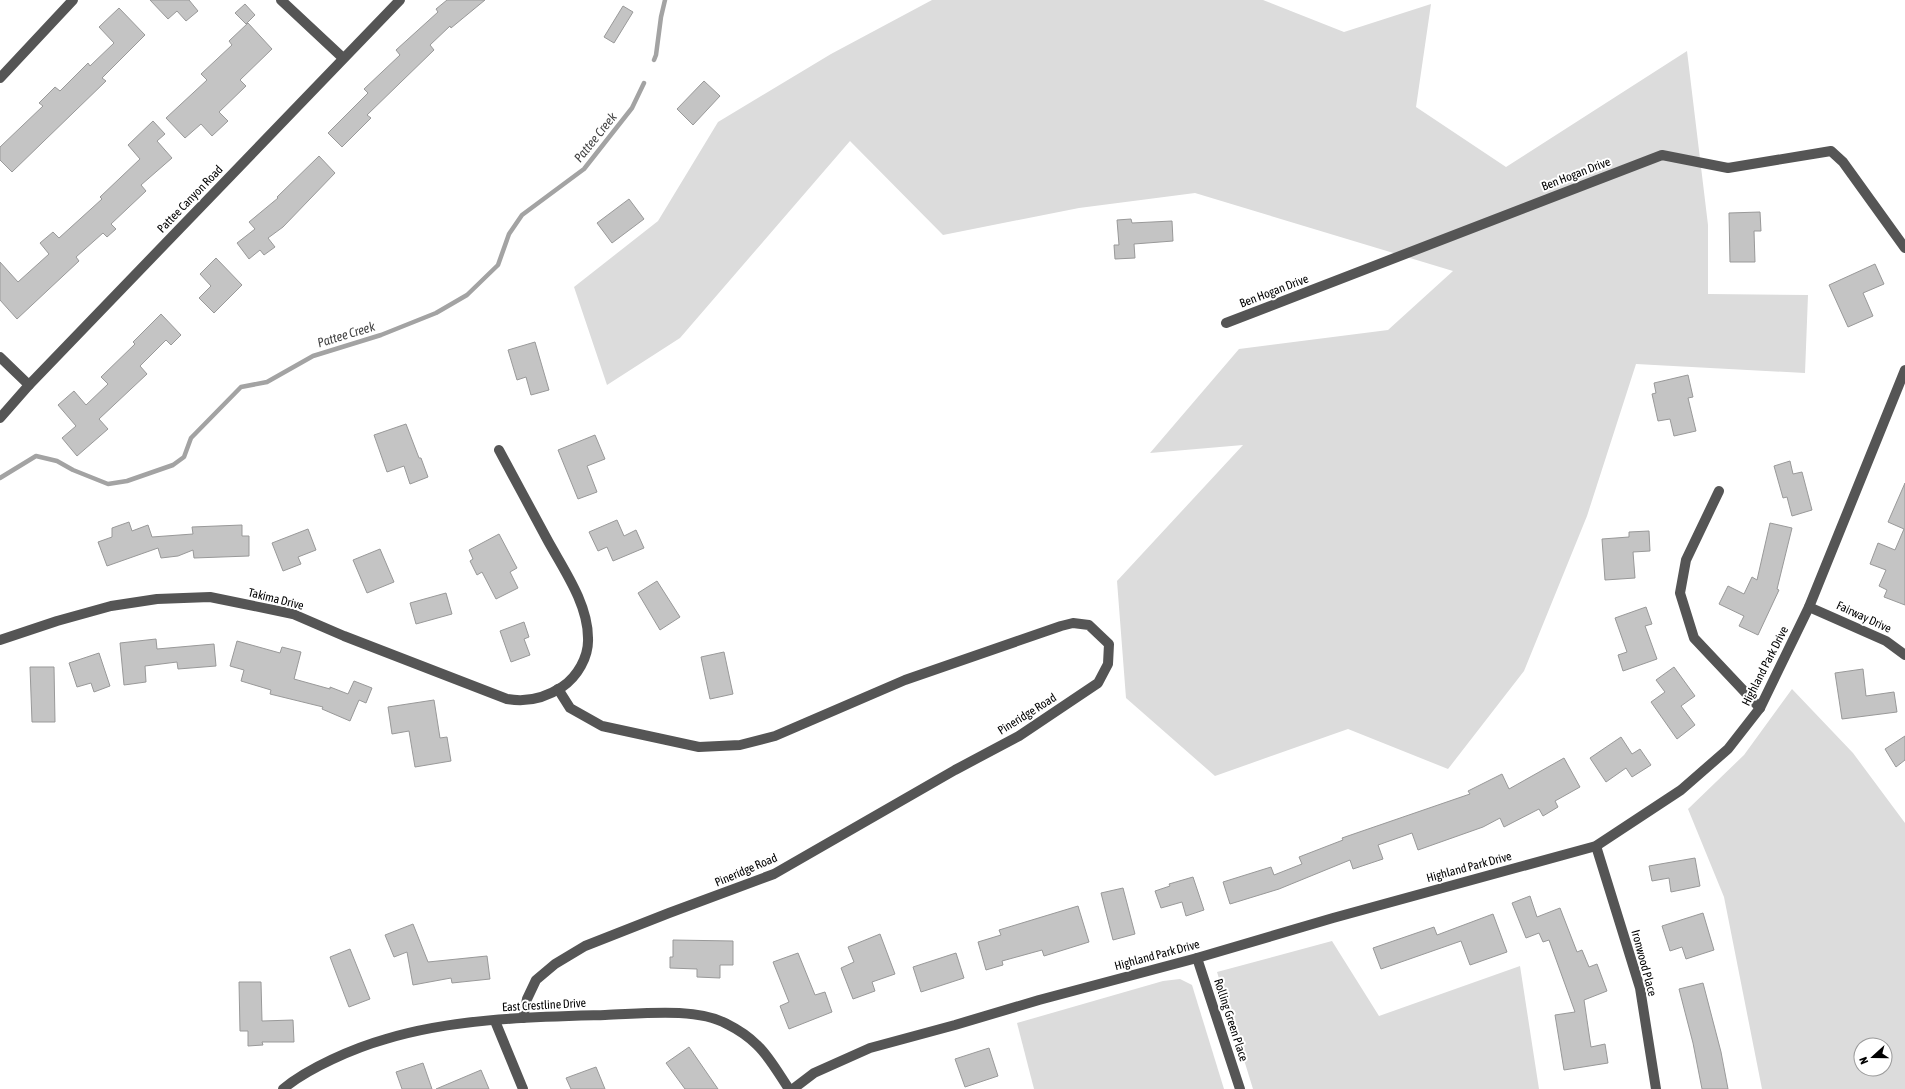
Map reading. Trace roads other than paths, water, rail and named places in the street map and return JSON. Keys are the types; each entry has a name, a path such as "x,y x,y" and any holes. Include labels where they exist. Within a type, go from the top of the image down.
{"street":[{"path":"0,78 73,0"},
{"path":"281,0 343,58"},
{"name":"Pattee Canyon Road","path":"0,418 29,385 400,0"},
{"name":"Ben Hogan Drive","path":"1226,324 1662,155 1728,168 1831,151 1843,162 1905,248"},
{"path":"0,357 29,385"},
{"name":"Highland Park Drive","path":"793,1089 814,1073 870,1048 1596,846 1681,790 1728,749 1760,708 1809,607 1905,370"},
{"name":"Takima Drive","path":"0,640 57,621 111,606 157,600 210,597 293,614 507,699 517,701 536,700 558,690 574,677 584,659 588,638 586,623 570,582 499,450"},
{"path":"1719,491 1686,560 1680,594 1694,638 1760,708"},
{"name":"Fairway Drive","path":"1809,607 1886,640 1905,655"},
{"name":"Pineridge Road","path":"523,1018 527,999 536,980 556,964 585,946 774,874 955,770 1019,736 1098,683 1108,664 1109,644 1089,625 1073,624 1061,626 905,680 774,736 740,745 699,747 602,726 570,708 558,690"},
{"name":"Ironwood Place","path":"1596,846 1640,988 1656,1089"},
{"name":"Rolling Green Place","path":"1197,958 1240,1089"},
{"name":"East Crestline Drive","path":"283,1089 310,1071 354,1050 385,1039 432,1028 523,1018 666,1013 705,1016 727,1024 758,1045 789,1089"},
{"path":"495,1020 523,1089"}],"waterway":[{"name":"Pattee Creek","path":"654,60 665,0"},
{"name":"Pattee Creek","path":"0,478 36,456 57,461 73,470 108,484 127,481 173,465 184,457 191,438 241,387 267,382 313,356 381,335 436,313 467,295 498,265 509,234 522,215 584,169 632,108 644,83"}]}
